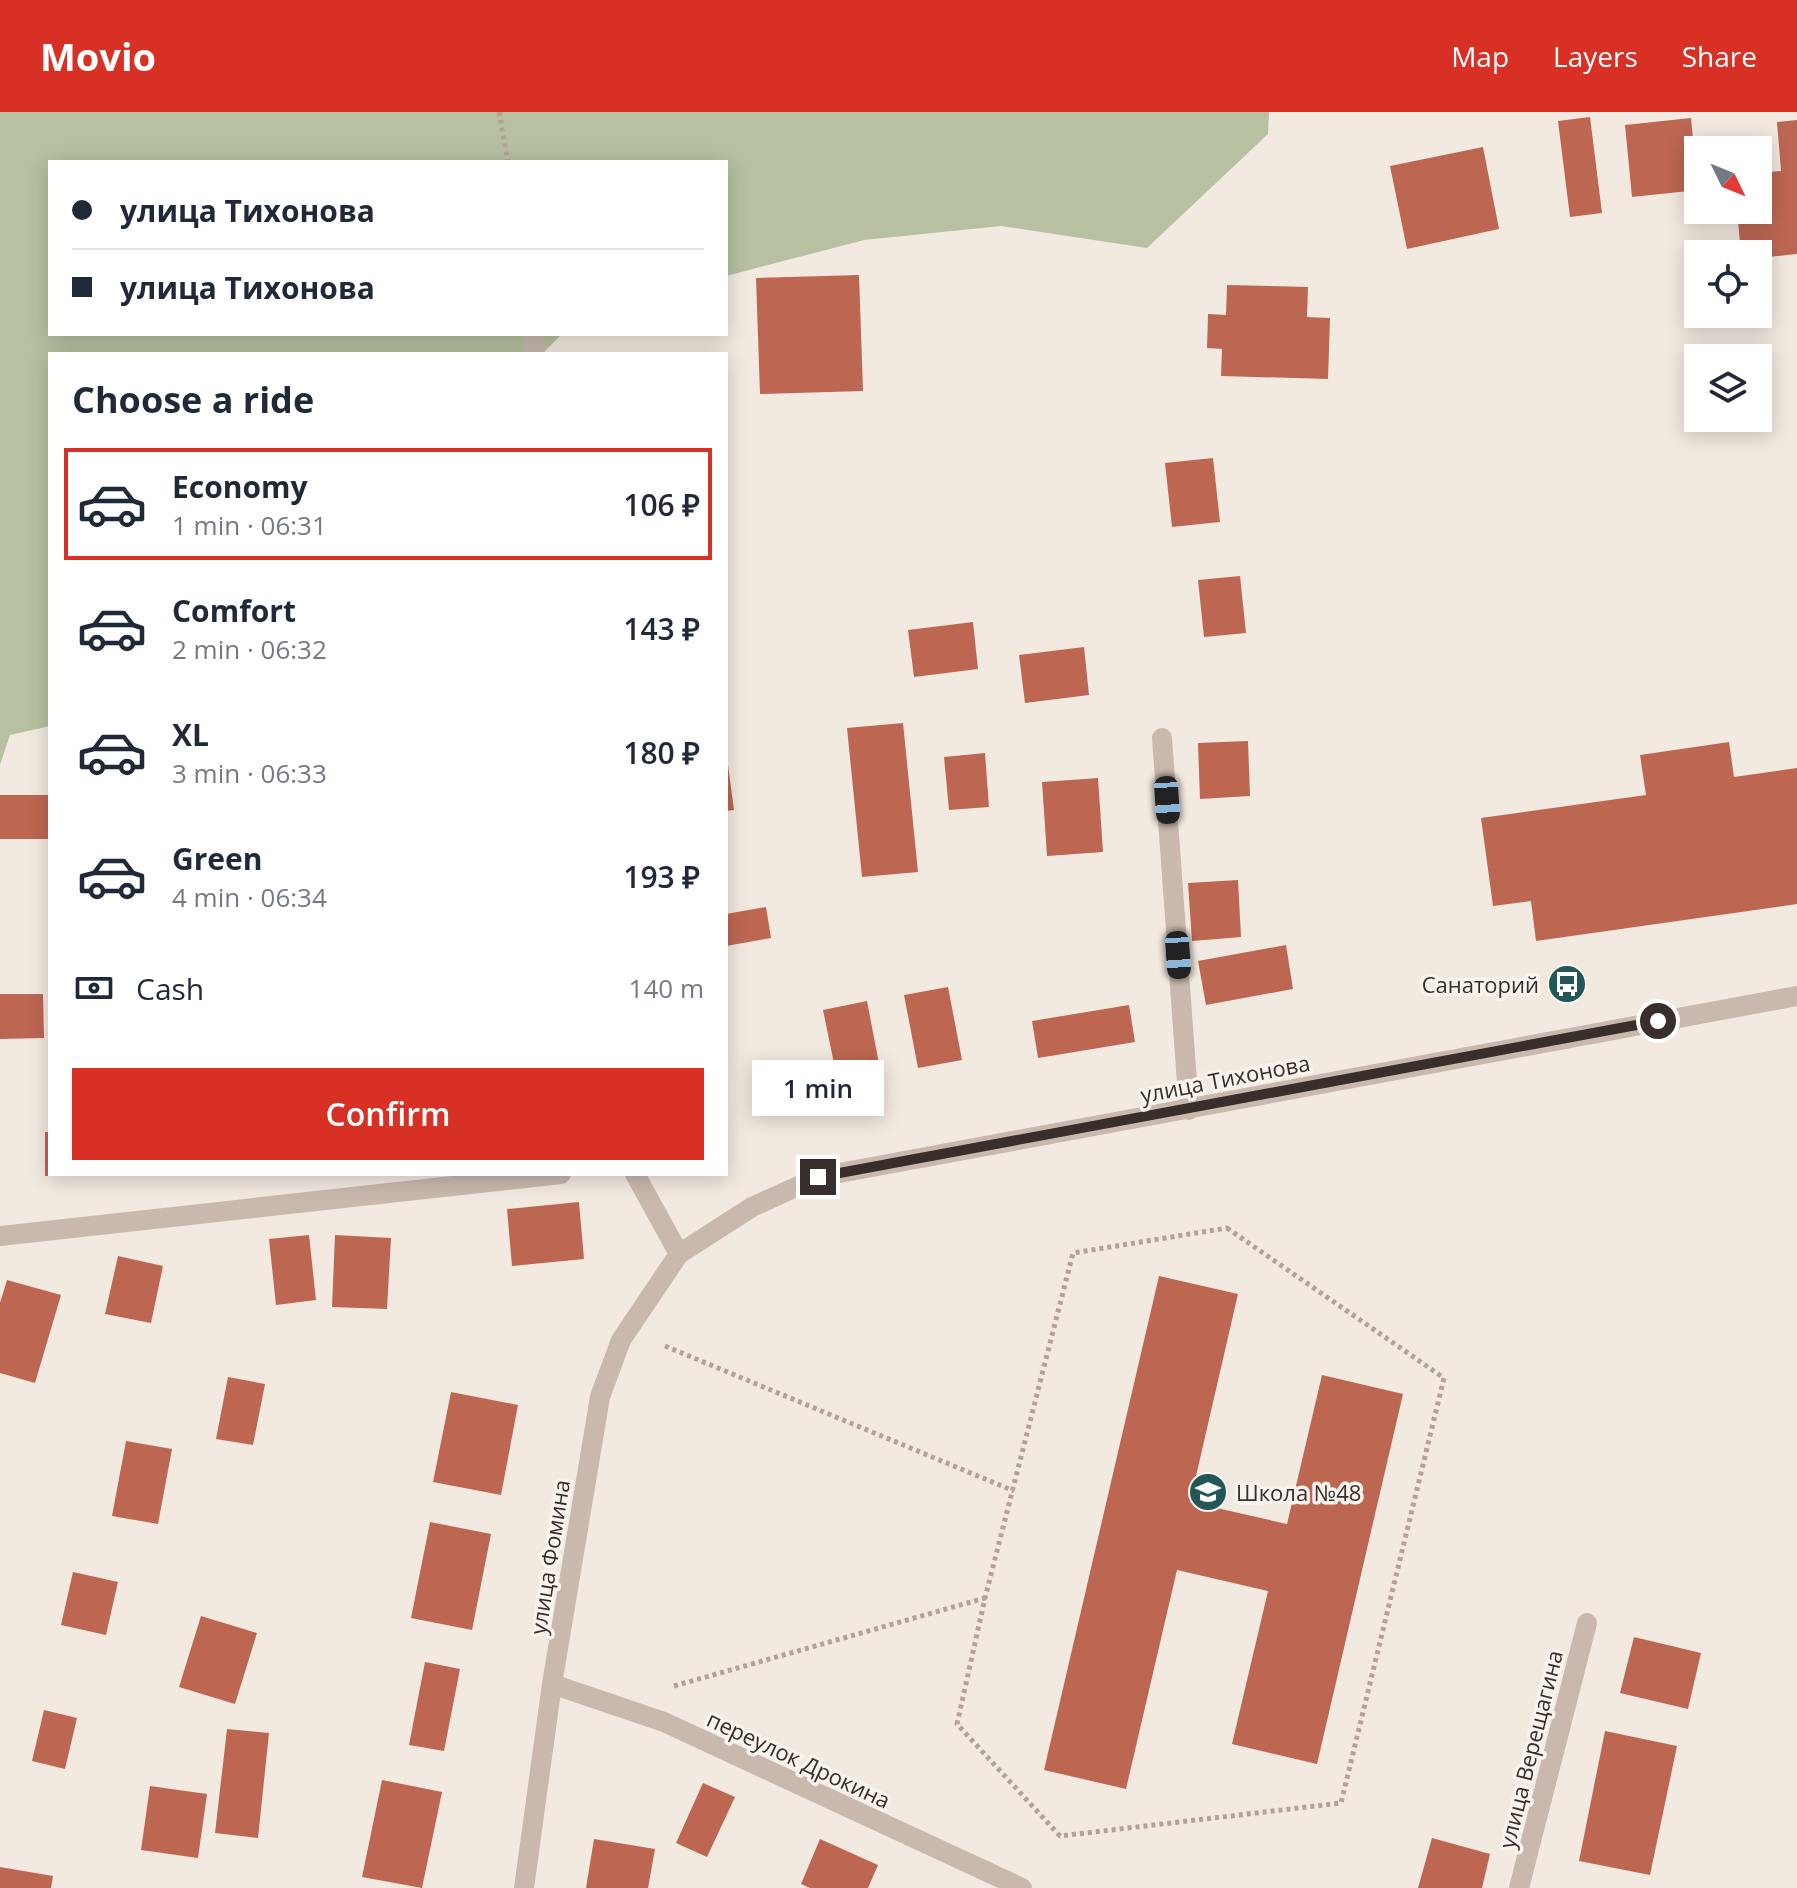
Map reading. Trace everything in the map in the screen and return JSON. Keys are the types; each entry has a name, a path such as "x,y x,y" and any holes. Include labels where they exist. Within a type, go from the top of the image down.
{"street":[{"path":"1162,738 1189,1110"},
{"name":"улица Тихонова","path":"679,1254 752,1207 818,1177 1797,996"},
{"path":"0,1236 543,1176"},
{"path":"636,1176 679,1254"},
{"name":"улица Фомина","path":"524,1888 552,1684 600,1397 621,1340 679,1254"},
{"name":"улица Верещагина","path":"1519,1888 1587,1623"},
{"name":"переулок Дрокина","path":"552,1684 664,1722 1022,1888"}],"path":[{"path":"499,112 508,160"},
{"path":"1227,1228 1444,1378 1341,1803 1060,1836 957,1724 985,1598 1014,1491 1073,1253 1227,1228"},
{"path":"665,1346 1014,1491"},
{"path":"674,1686 985,1598"}],"green space":[{"path":"0,112 1269,112 1268,134 1147,248 1001,226 864,240 728,275 728,160 48,160 48,336 560,336 544,352 48,352 48,726 10,735 0,765"}],"building":[{"path":"1590,117 1602,213 1570,217 1558,121"},
{"path":"1691,118 1693,136 1684,136 1684,191 1632,197 1625,125"},
{"path":"1797,120 1797,254 1772,257 1772,240 1740,240 1738,224 1772,224 1772,172 1781,171 1777,122"},
{"path":"1483,147 1499,229 1407,249 1390,166"},
{"path":"859,275 863,391 760,394 756,278"},
{"path":"1227,285 1308,287 1307,317 1330,318 1328,379 1221,376 1222,349 1207,348 1208,314 1226,315"},
{"path":"1213,458 1220,522 1172,527 1165,463"},
{"path":"1240,576 1246,633 1204,637 1198,580"},
{"path":"973,622 978,669 914,677 908,630"},
{"path":"1084,647 1089,695 1025,703 1019,655"},
{"path":"903,723 918,872 862,877 847,728"},
{"path":"1248,741 1250,796 1200,799 1198,743"},
{"path":"1729,742 1734,777 1797,768 1797,904 1536,941 1531,901 1493,906 1481,818 1646,795 1640,755"},
{"path":"985,753 989,807 949,810 944,757"},
{"path":"728,765 734,810 728,811"},
{"path":"1098,778 1103,852 1047,856 1042,782"},
{"path":"0,795 48,795 48,839 0,839"},
{"path":"1238,880 1241,937 1192,941 1188,883"},
{"path":"766,907 771,938 728,946 728,914"},
{"path":"1286,945 1293,989 1206,1005 1198,961"},
{"path":"948,987 962,1060 918,1068 904,995"},
{"path":"0,994 43,994 44,1038 0,1039"},
{"path":"867,1001 881,1074 838,1083 823,1010"},
{"path":"1129,1005 1135,1042 1038,1058 1032,1021"},
{"path":"45,1132 48,1132 48,1176 45,1176"},
{"path":"579,1202 584,1259 512,1266 507,1209"},
{"path":"309,1235 316,1300 276,1305 269,1239"},
{"path":"335,1235 391,1238 387,1309 332,1307"},
{"path":"118,1256 163,1266 151,1323 105,1314"},
{"path":"1159,1276 1238,1294 1190,1502 1287,1524 1322,1375 1403,1394 1317,1764 1232,1744 1268,1591 1177,1570 1126,1789 1044,1770"},
{"path":"7,1280 61,1295 35,1383 0,1373 0,1303"},
{"path":"228,1377 265,1384 253,1445 216,1439"},
{"path":"451,1392 518,1405 501,1495 433,1482"},
{"path":"126,1441 172,1449 158,1524 112,1516"},
{"path":"430,1522 491,1534 472,1630 411,1618"},
{"path":"73,1572 118,1582 106,1635 61,1625"},
{"path":"201,1616 257,1633 235,1704 179,1687"},
{"path":"1634,1637 1701,1653 1688,1709 1620,1693"},
{"path":"425,1662 460,1669 444,1751 409,1745"},
{"path":"44,1710 77,1718 65,1769 32,1761"},
{"path":"227,1729 269,1733 258,1838 215,1833"},
{"path":"1605,1731 1677,1746 1650,1875 1579,1861"},
{"path":"382,1780 442,1792 422,1888 362,1877"},
{"path":"703,1783 735,1797 707,1857 676,1843"},
{"path":"150,1786 207,1794 198,1858 141,1850"},
{"path":"1432,1838 1490,1854 1482,1888 1418,1888"},
{"path":"594,1839 655,1849 648,1888 586,1888"},
{"path":"820,1839 878,1865 868,1888 810,1888 801,1884"},
{"path":"0,1867 53,1876 51,1888 0,1888"}],"place":[{"name":"Санаторий","path":"1567,984"},
{"name":"Школа №48","path":"1208,1492"}],"route":[{"path":"818,1177 1658,1021"}]}
